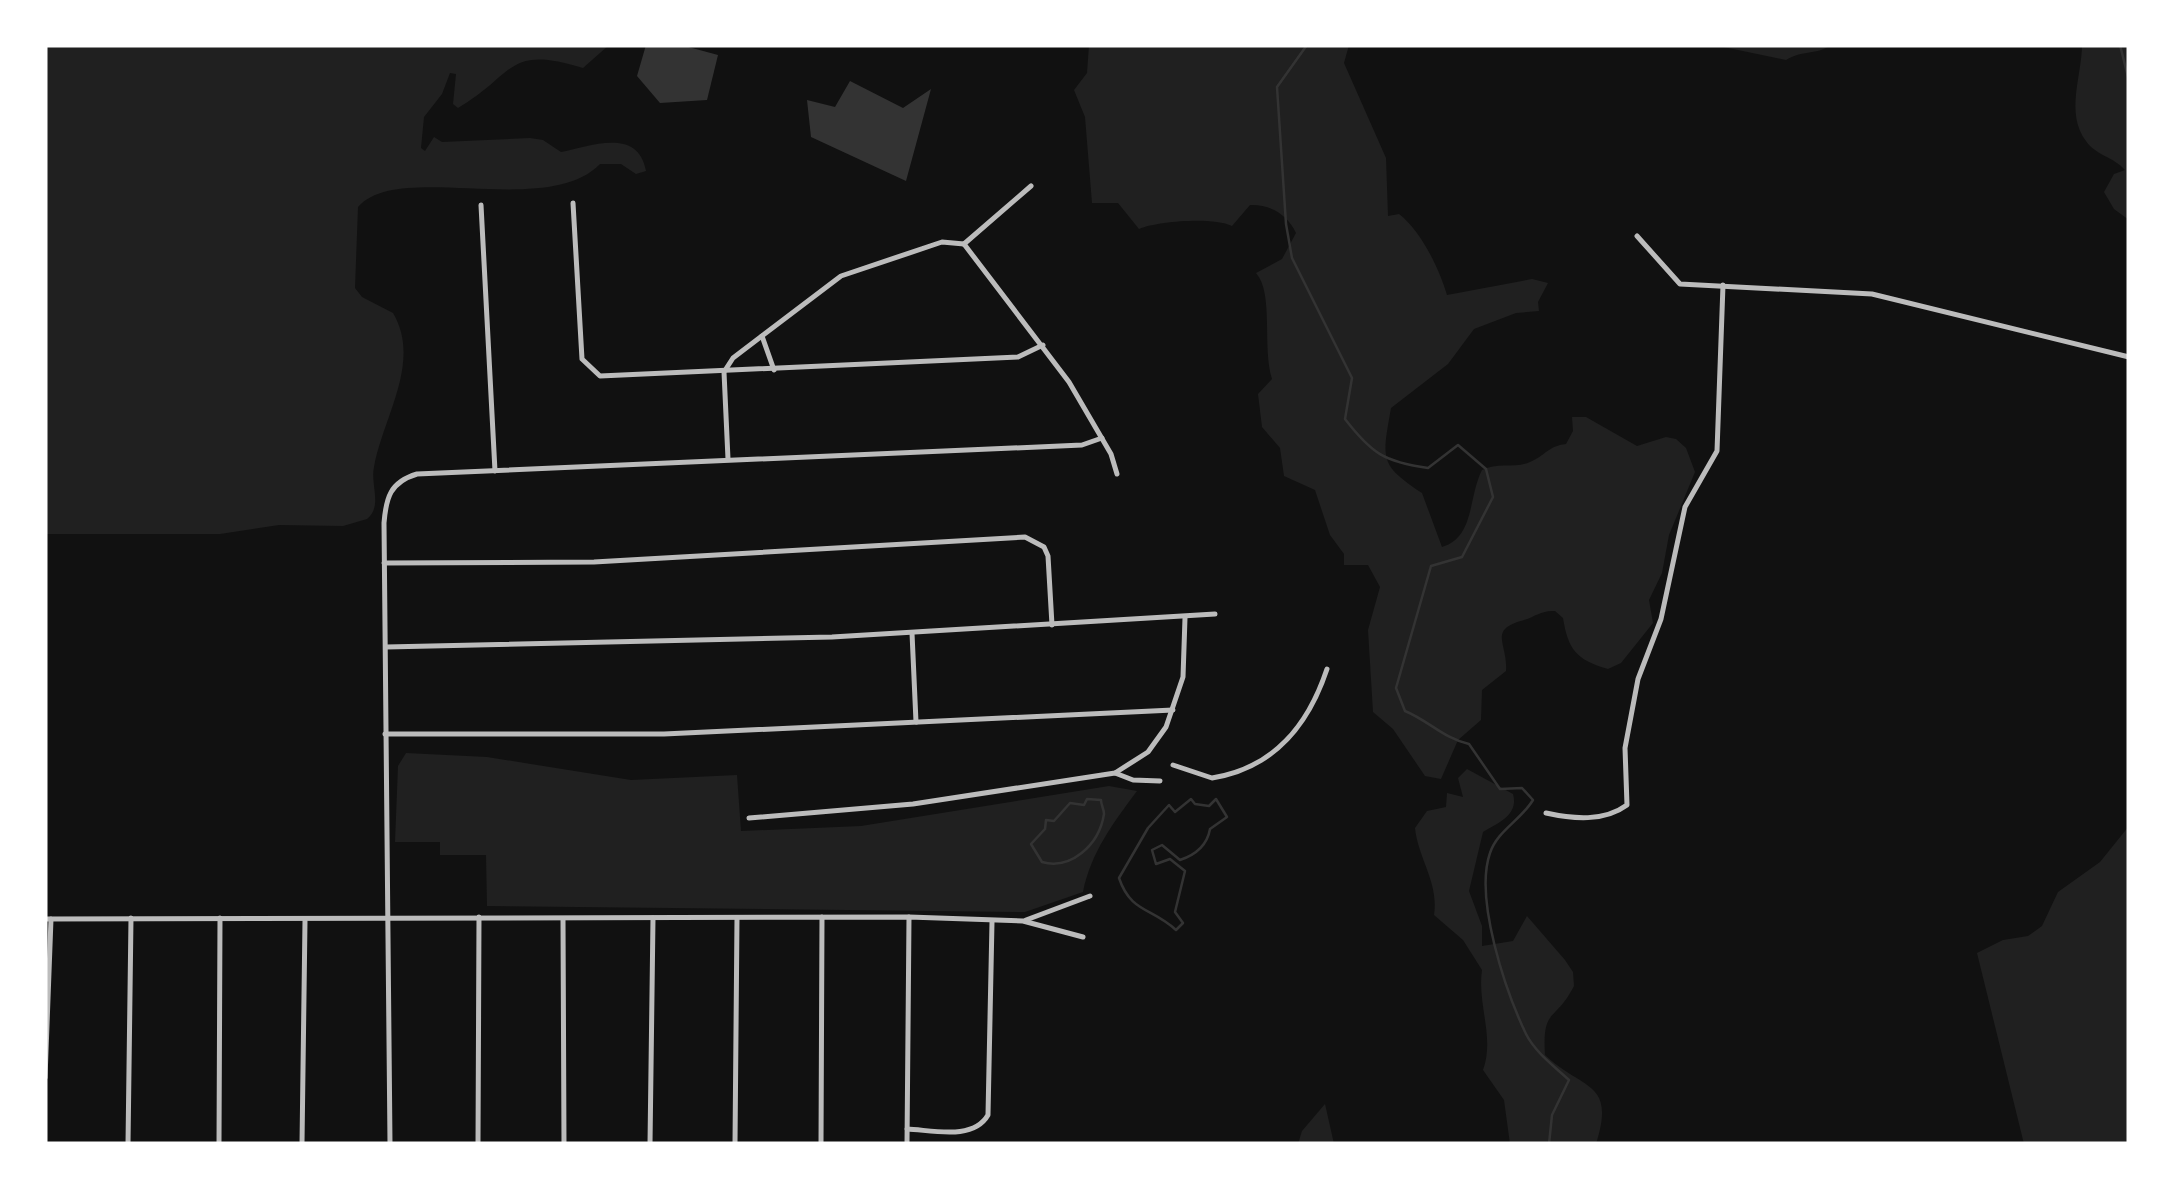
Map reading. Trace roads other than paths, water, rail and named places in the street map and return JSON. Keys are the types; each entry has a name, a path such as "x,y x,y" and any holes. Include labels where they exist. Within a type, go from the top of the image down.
{"street":[{"path":"728,459 724,372 732,358 841,276 942,242 964,244 1031,186"},
{"path":"573,204 582,359 588,368 605,376 1018,357 1043,345"},
{"path":"482,205 495,470"},
{"path":"1638,236 1680,284 1872,294 2129,357"},
{"path":"964,244 1043,345 1102,438 1117,474"},
{"path":"1546,813 1592,817 1615,814 1627,805 1625,748 1638,679 1662,619 1685,507 1717,451 1723,285"},
{"path":"762,336 774,370"},
{"path":"390,1144 384,563 386,501 393,487 418,474 1082,445 1102,438"},
{"path":"384,563 594,562 1026,537 1044,547 1048,556 1052,624"},
{"path":"386,647 616,646 1215,614"},
{"path":"749,818 913,804 1115,773 1148,752 1173,710 1184,676 1184,618"},
{"path":"912,633 916,722"},
{"path":"1173,765 1212,778 1273,754 1295,735 1326,668"},
{"path":"385,734 664,734 1173,710"},
{"path":"1115,773 1133,780 1160,781"},
{"path":"1023,921 1090,896"},
{"path":"478,1144 479,917"},
{"path":"822,917 822,1144"},
{"path":"45,1078 48,919 908,917 1023,921 1083,937"},
{"path":"907,1144 908,917"},
{"path":"128,1144 130,918"},
{"path":"219,1144 220,918"},
{"path":"650,1144 653,918"},
{"path":"734,1144 737,918"},
{"path":"563,920 564,1144"},
{"path":"302,1144 305,921"},
{"path":"907,1129 966,1131 983,1123 988,1115 992,922"}],"waterway":[{"path":"1307,45 1277,87 1286,224 1292,258 1352,378 1345,419 1363,441 1401,463 1428,468 1458,445 1486,469 1493,497 1462,557 1431,566 1396,688 1405,711 1469,744 1500,789 1522,788 1533,800 1493,845 1486,872 1486,895 1494,945 1526,1034 1569,1080 1552,1115 1549,1144"},
{"path":"2120,45 2129,81"},
{"path":"1087,799 1101,800 1104,814 1090,845 1073,859 1042,862 1031,844 1045,829 1046,820 1054,821 1070,803 1084,805 1087,799"},
{"path":"1191,799 1195,804 1209,806 1216,799 1227,817 1210,829 1200,849 1185,858 1180,860 1162,845 1152,850 1156,864 1170,859 1185,871 1175,912 1183,923 1176,930 1129,898 1119,878 1148,828 1169,805 1175,812 1191,799"}]}
